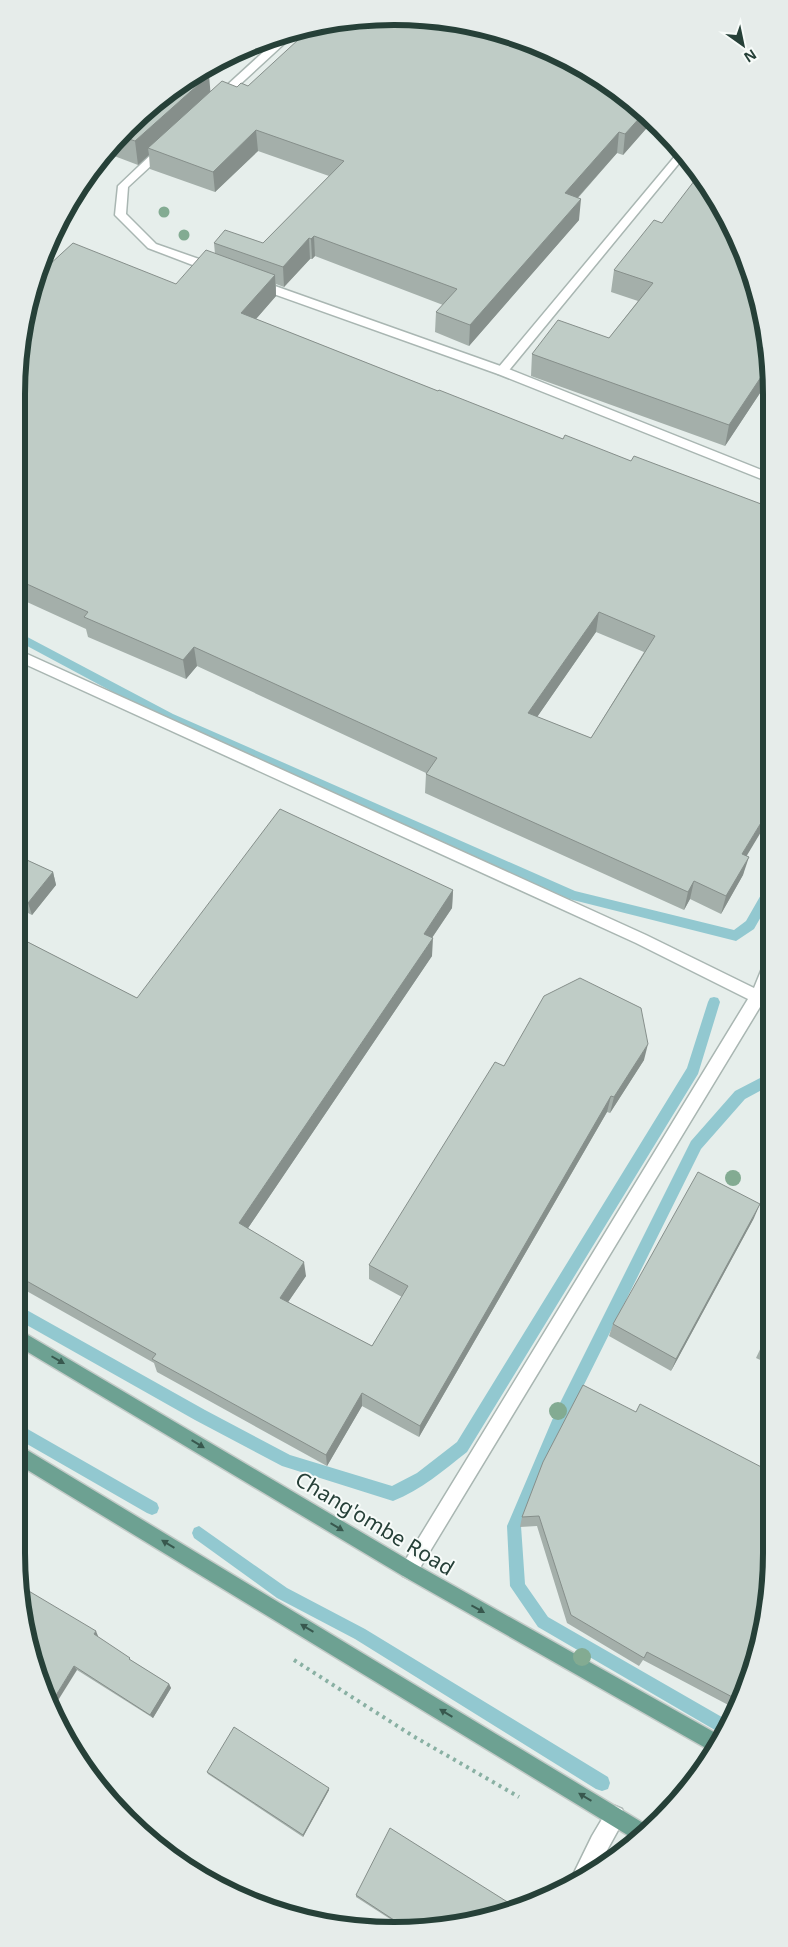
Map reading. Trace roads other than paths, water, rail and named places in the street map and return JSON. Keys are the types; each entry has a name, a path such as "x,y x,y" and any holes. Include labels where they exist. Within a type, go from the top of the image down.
{"main road":[{"name":"Chang'ombe Road","path":"25,1341 409,1570 712,1741"},
{"path":"25,1457 637,1830"}],"street":[{"path":"208,108 277,44"},
{"path":"172,141 123,186 120,215 152,246 226,273"},
{"path":"502,371 678,158"},
{"path":"244,279 502,371 763,476"},
{"path":"25,658 641,939 763,999"},
{"path":"409,1570 763,1001"},
{"path":"587,1868 615,1816"}],"waterway":[{"path":"25,640 169,717 573,895 736,936 750,925 763,902"},
{"path":"25,1316 200,1415 287,1461 393,1494 422,1478 462,1447 693,1070 714,1002"},
{"path":"721,1725 543,1622 518,1586 514,1526 561,1416 696,1145 740,1095 762,1083"},
{"path":"25,1435 152,1508"},
{"path":"199,1533 282,1593 360,1634 602,1783"}]}
